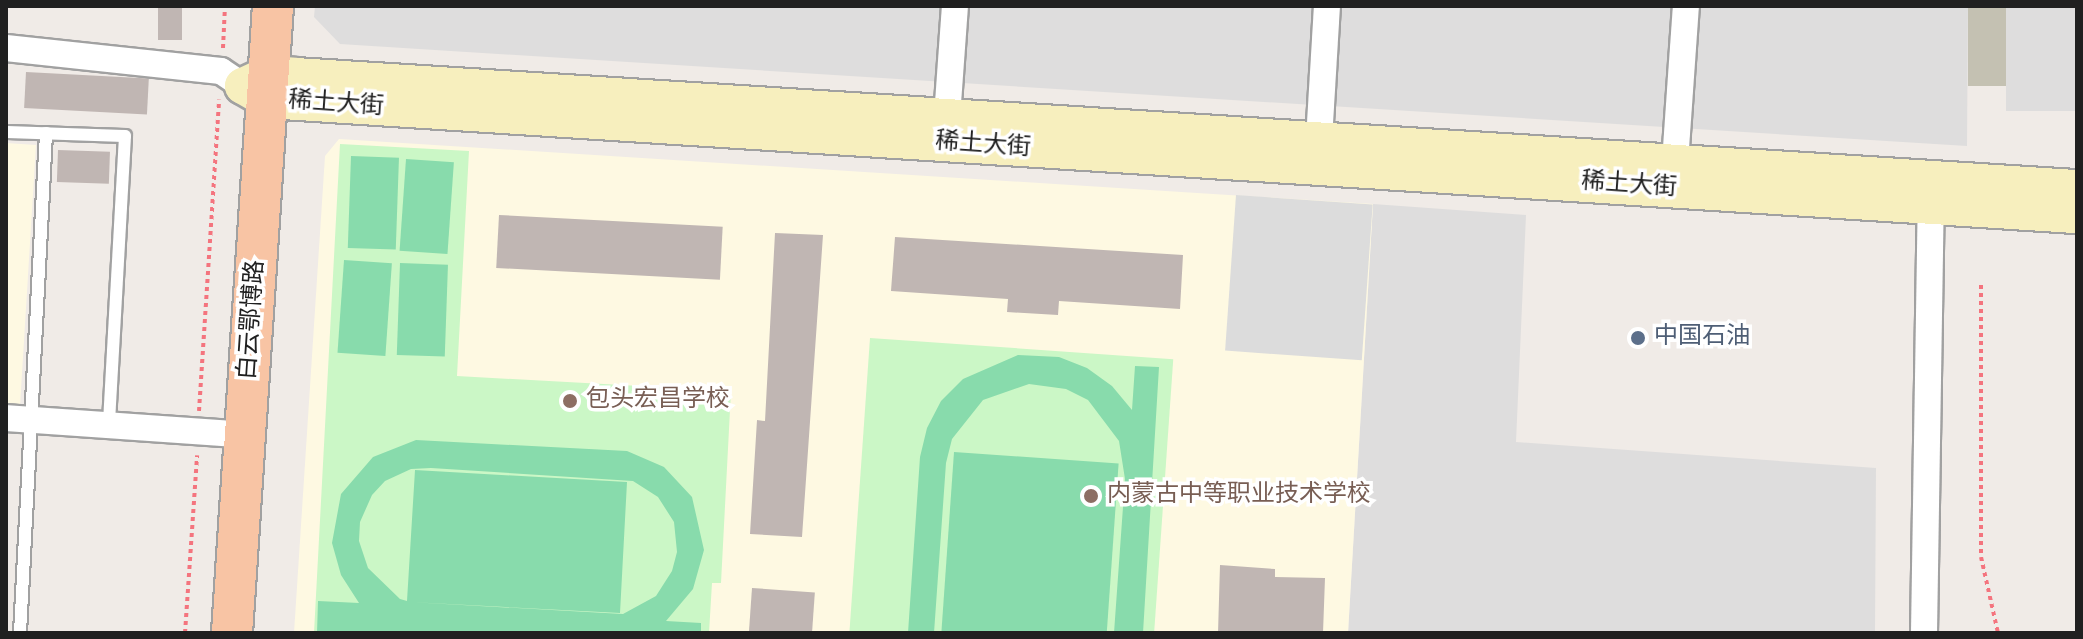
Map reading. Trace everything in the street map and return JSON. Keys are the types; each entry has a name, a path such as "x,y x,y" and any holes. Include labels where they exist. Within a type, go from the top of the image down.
{"main road":[{"name":"白云鄂博路","path":"232,633 250,83 248,6"},
{"name":"白云鄂博路","path":"211,633 210,432 250,83 273,6"},
{"name":"稀土大街","path":"250,83 947,117 1675,162 1931,192 2077,215"},
{"name":"稀土大街","path":"250,83 1931,192 2077,188"}],"street":[{"path":"947,117 955,6"},
{"path":"1319,140 1327,6"},
{"path":"1675,162 1686,6"},
{"path":"6,48 250,83"},
{"path":"1924,633 1931,192"},
{"path":"18,418 210,432"}],"lane":[{"path":"6,132 125,136 109,425"},
{"path":"20,633 18,418 46,133"}],"path":[{"path":"185,633 250,83 225,6"},
{"path":"1981,285 1981,557 1998,633"}],"shaded area":[{"path":"315,6 1968,6 1967,146 340,44 314,17"},
{"path":"1968,6 2006,6 2006,86 1968,86"},
{"path":"2006,6 2077,6 2077,111 2006,111"},
{"path":"339,139 1373,204 1348,633 294,633 325,156"},
{"path":"6,143 36,145 20,406 6,405"},
{"path":"1236,195 1373,205 1362,360 1225,351"},
{"path":"1373,204 1526,215 1516,442 1876,468 1875,633 1348,633"}],"green space":[{"path":"340,144 469,151 457,376 731,391 721,583 712,583 709,633 314,633"},
{"path":"351,156 399,158 396,250 348,248"},
{"path":"406,159 454,162 447,254 400,251"},
{"path":"344,260 392,263 385,356 338,353"},
{"path":"400,263 448,265 445,357 397,355"},
{"path":"870,338 1173,359 1154,633 849,633"},
{"path":"1018,355 1059,357 1087,368 1112,386 1132,410 1135,366 1159,367 1143,633 1114,633 1125,479 1119,441 1088,400 1066,389 1029,384 983,400 952,439 946,463 934,633 908,633 920,457 927,428 941,401 963,379"},
{"path":"416,440 627,451 664,467 692,497 704,550 693,589 666,621 701,623 701,633 317,633 318,601 359,603 341,575 332,543 341,494 373,457","holes":["411,469 633,481 658,497 674,522 677,552 672,571 656,596 623,614 410,602 620,613 627,482 415,470 407,601 400,599 368,568 359,541 360,522 372,495 385,481"]},
{"path":"954,452 1119,464 1107,633 941,633"}],"building":[{"path":"158,6 182,6 182,40 158,40"},
{"path":"26,72 149,78 147,114 24,108"},
{"path":"58,150 110,152 109,184 57,182"},
{"path":"499,215 723,227 720,280 496,268"},
{"path":"775,233 823,235 802,537 750,534 757,420 765,421"},
{"path":"895,237 1183,255 1180,309 1059,301 1058,315 1007,312 1008,299 891,291"},
{"path":"1220,565 1275,569 1275,577 1325,578 1323,633 1218,633"},
{"path":"752,588 815,592 812,633 749,633"}],"place":[{"name":"中国石油","path":"1638,338"},
{"name":"包头宏昌学校","path":"570,401"},
{"name":"内蒙古中等职业技术学校","path":"1091,496"}]}
